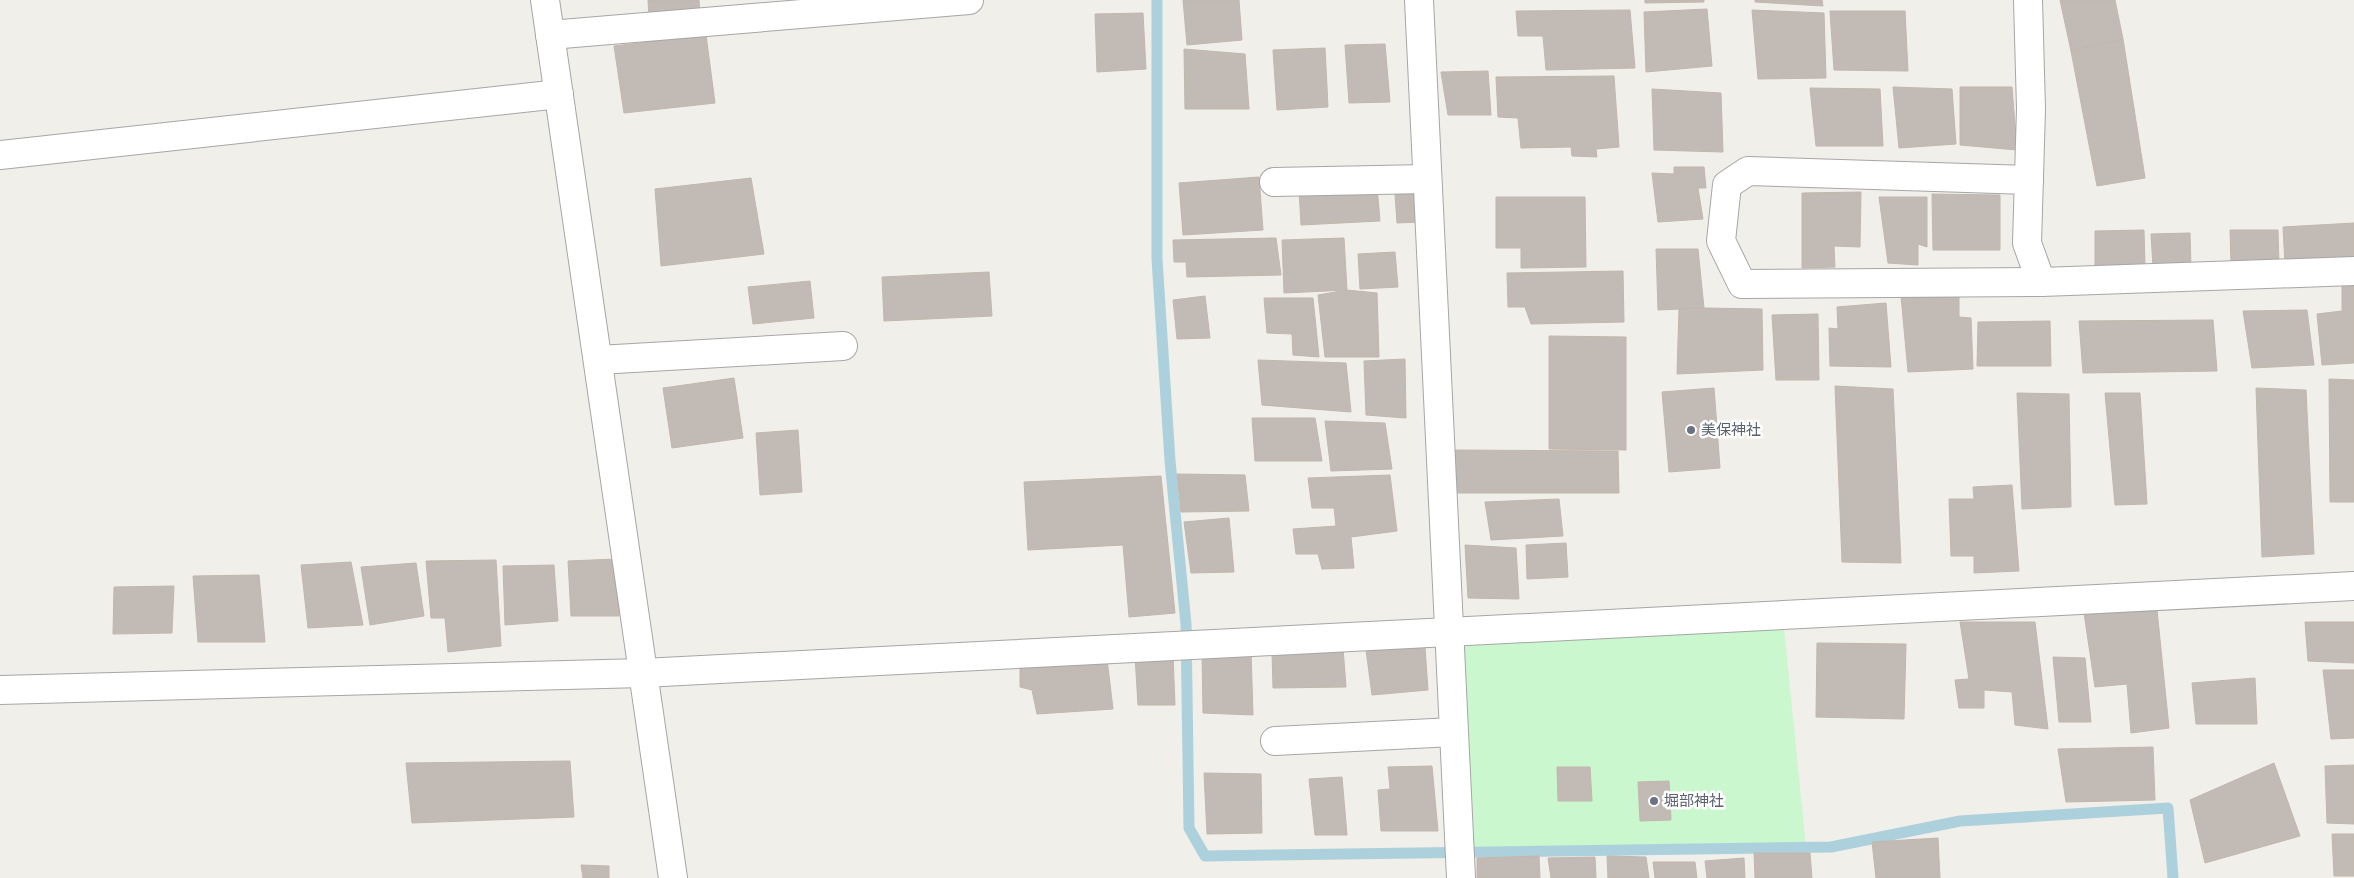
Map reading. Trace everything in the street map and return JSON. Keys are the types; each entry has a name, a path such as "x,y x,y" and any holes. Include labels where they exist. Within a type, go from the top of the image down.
{"street":[{"path":"545,0 673,878"},
{"path":"550,35 969,0"},
{"path":"1419,0 1460,878"},
{"path":"2028,0 2031,109 2027,243 2041,282"},
{"path":"0,155 559,94"},
{"path":"2029,180 1748,171 1728,185 1721,241 1742,284 2041,282 2354,271"},
{"path":"1274,182 1427,179"},
{"path":"598,360 842,346"},
{"path":"0,690 643,673 2354,586"},
{"path":"1275,741 1453,732"}],"green space":[{"path":"1784,628 1806,847 1471,850 1459,646"}],"building":[{"path":"648,0 699,0 700,15 649,19"},
{"path":"1183,0 1239,0 1242,40 1187,45"},
{"path":"1645,0 1704,0 1704,2 1645,3"},
{"path":"1755,0 1822,0 1823,6 1755,2"},
{"path":"2060,0 2115,0 2123,39 2071,51"},
{"path":"1707,9 1712,66 1646,72 1644,12"},
{"path":"1630,10 1635,68 1546,70 1543,36 1518,36 1516,11"},
{"path":"1752,10 1824,13 1826,78 1758,79"},
{"path":"1830,11 1905,11 1908,71 1834,70"},
{"path":"1143,13 1146,69 1097,72 1095,14"},
{"path":"706,35 715,103 624,113 614,46"},
{"path":"2123,39 2145,178 2097,186 2071,51"},
{"path":"1385,44 1390,102 1349,103 1345,45"},
{"path":"1325,48 1328,107 1277,110 1273,50"},
{"path":"1184,49 1245,54 1249,109 1185,109"},
{"path":"1488,71 1491,115 1448,115 1441,72"},
{"path":"1614,76 1619,147 1596,149 1597,157 1572,156 1571,147 1521,148 1518,118 1498,117 1496,77"},
{"path":"1893,87 1952,89 1956,144 1899,148"},
{"path":"1960,87 2012,87 2017,150 1960,145"},
{"path":"1810,88 1880,89 1883,146 1816,146"},
{"path":"1652,89 1721,93 1723,152 1654,150"},
{"path":"1674,167 1704,167 1706,188 1698,188 1703,219 1658,222 1652,173 1674,174"},
{"path":"1259,177 1263,230 1183,235 1179,183"},
{"path":"751,178 764,254 661,266 655,189"},
{"path":"1377,186 1380,221 1301,225 1299,190"},
{"path":"1861,192 1860,247 1834,246 1835,267 1802,268 1802,193"},
{"path":"1395,194 1419,194 1420,222 1397,223"},
{"path":"1932,194 2000,195 2000,250 1933,250"},
{"path":"1496,197 1585,197 1586,267 1521,268 1521,248 1496,248"},
{"path":"1879,197 1927,197 1927,247 1918,244 1918,265 1888,263"},
{"path":"2354,223 2354,263 2285,266 2283,227"},
{"path":"2144,230 2145,267 2095,268 2095,231"},
{"path":"2230,230 2278,230 2279,264 2231,264"},
{"path":"2190,233 2191,267 2153,267 2151,234"},
{"path":"1276,238 1281,275 1187,277 1186,262 1174,262 1173,240"},
{"path":"1344,238 1347,290 1284,293 1282,240"},
{"path":"1656,249 1698,249 1704,308 1658,310"},
{"path":"1395,252 1398,287 1360,289 1358,254"},
{"path":"1623,271 1624,322 1531,324 1525,307 1508,307 1507,273"},
{"path":"989,272 992,316 884,321 882,277"},
{"path":"810,281 814,318 753,324 748,287"},
{"path":"2342,282 2354,283 2354,363 2322,365 2317,314 2342,311"},
{"path":"1347,290 1377,293 1379,357 1325,357 1318,295"},
{"path":"1959,295 1959,317 1971,318 1973,369 1908,372 1901,296"},
{"path":"1205,296 1210,338 1177,339 1173,300"},
{"path":"1264,298 1313,298 1319,357 1293,355 1292,334 1267,333"},
{"path":"1886,303 1891,367 1830,366 1829,328 1838,329 1837,307"},
{"path":"1679,309 1762,309 1763,370 1677,374"},
{"path":"2307,310 2314,365 2252,368 2243,311"},
{"path":"1818,314 1819,380 1776,380 1772,315"},
{"path":"2213,320 2217,371 2083,373 2079,321"},
{"path":"2050,321 2051,366 1977,366 1978,322"},
{"path":"1549,336 1626,337 1626,450 1549,449"},
{"path":"1405,359 1406,418 1366,415 1364,361"},
{"path":"1258,360 1346,363 1351,412 1262,405"},
{"path":"734,378 743,438 672,448 663,388"},
{"path":"2329,379 2354,380 2354,502 2330,502"},
{"path":"1835,386 1893,389 1901,563 1842,562"},
{"name":"美保神社","path":"1714,388 1720,468 1669,472 1662,392"},
{"path":"2256,388 2306,390 2314,554 2262,557"},
{"path":"2017,393 2069,394 2071,507 2022,509"},
{"path":"2105,393 2140,393 2147,504 2115,505"},
{"path":"1252,418 1315,418 1322,461 1255,461"},
{"path":"1325,421 1385,423 1392,469 1331,471"},
{"path":"798,430 802,492 760,495 756,433"},
{"path":"1454,450 1618,451 1619,493 1455,493"},
{"path":"1177,474 1245,475 1249,511 1181,512"},
{"path":"1390,475 1397,531 1351,537 1354,568 1322,569 1318,554 1296,554 1293,529 1336,526 1334,508 1312,508 1308,478"},
{"path":"1161,476 1175,613 1129,617 1123,545 1028,550 1024,482"},
{"path":"2012,485 2019,571 1974,573 1974,556 1951,556 1949,499 1974,499 1973,487"},
{"path":"1559,499 1563,536 1491,540 1485,502"},
{"path":"1229,518 1234,572 1191,573 1184,522"},
{"path":"1566,543 1568,577 1527,579 1526,545"},
{"path":"1465,545 1516,548 1519,599 1468,598"},
{"path":"616,559 619,616 571,616 568,561"},
{"path":"496,560 501,646 448,652 445,618 431,618 426,561"},
{"path":"351,562 363,625 308,628 301,565"},
{"path":"416,563 424,616 370,625 361,567"},
{"path":"554,565 558,621 505,625 503,566"},
{"path":"259,575 265,642 198,642 193,576"},
{"path":"174,586 172,633 113,634 114,587"},
{"path":"2157,610 2169,728 2131,733 2127,684 2095,687 2084,613"},
{"path":"1960,622 2035,622 2048,729 2015,725 2012,692 1984,690 1984,708 1959,708 1955,680 1969,679"},
{"path":"2305,622 2354,622 2354,663 2308,661"},
{"path":"1817,643 1906,644 1904,719 1816,717"},
{"path":"1425,647 1428,690 1372,695 1366,650"},
{"path":"1343,648 1346,687 1273,688 1272,652"},
{"path":"1251,651 1253,715 1203,713 1202,654"},
{"path":"1173,655 1175,705 1138,705 1135,656"},
{"path":"2053,657 2085,658 2091,722 2059,722"},
{"path":"1107,659 1113,709 1037,714 1032,690 1020,687 1020,662"},
{"path":"2323,670 2354,670 2354,738 2331,739"},
{"path":"2255,678 2257,724 2196,724 2192,683"},
{"path":"2153,747 2155,800 2066,802 2058,749"},
{"path":"570,761 574,817 412,823 406,763"},
{"path":"2274,763 2300,836 2205,863 2190,800"},
{"path":"2354,765 2354,824 2327,823 2325,766"},
{"path":"1432,766 1438,831 1381,831 1378,790 1390,789 1388,767"},
{"path":"1557,767 1590,767 1592,801 1558,801"},
{"path":"1204,773 1261,774 1262,833 1207,834"},
{"path":"1342,777 1347,835 1315,835 1309,779"},
{"name":"堀部神社","path":"1669,781 1671,820 1640,821 1638,782"},
{"path":"2332,834 2354,834 2354,876 2334,876"},
{"path":"1938,838 1940,878 1876,878 1872,842"},
{"path":"1754,853 1810,853 1812,878 1755,878"},
{"path":"1539,856 1540,878 1477,878 1477,858"},
{"path":"1607,856 1646,857 1649,878 1608,878"},
{"path":"1595,857 1596,878 1551,878 1548,858"},
{"path":"1744,858 1745,878 1707,878 1705,861"},
{"path":"1653,862 1695,862 1697,878 1655,878"},
{"path":"581,865 609,866 609,878 583,878"}],"waterway":[{"path":"1157,0 1157,259 1170,461 1186,624 1189,828 1205,856 1831,847 1960,821 2168,808 2173,878"}],"place":[{"name":"美保神社","path":"1691,430"},
{"name":"堀部神社","path":"1654,801"}]}
